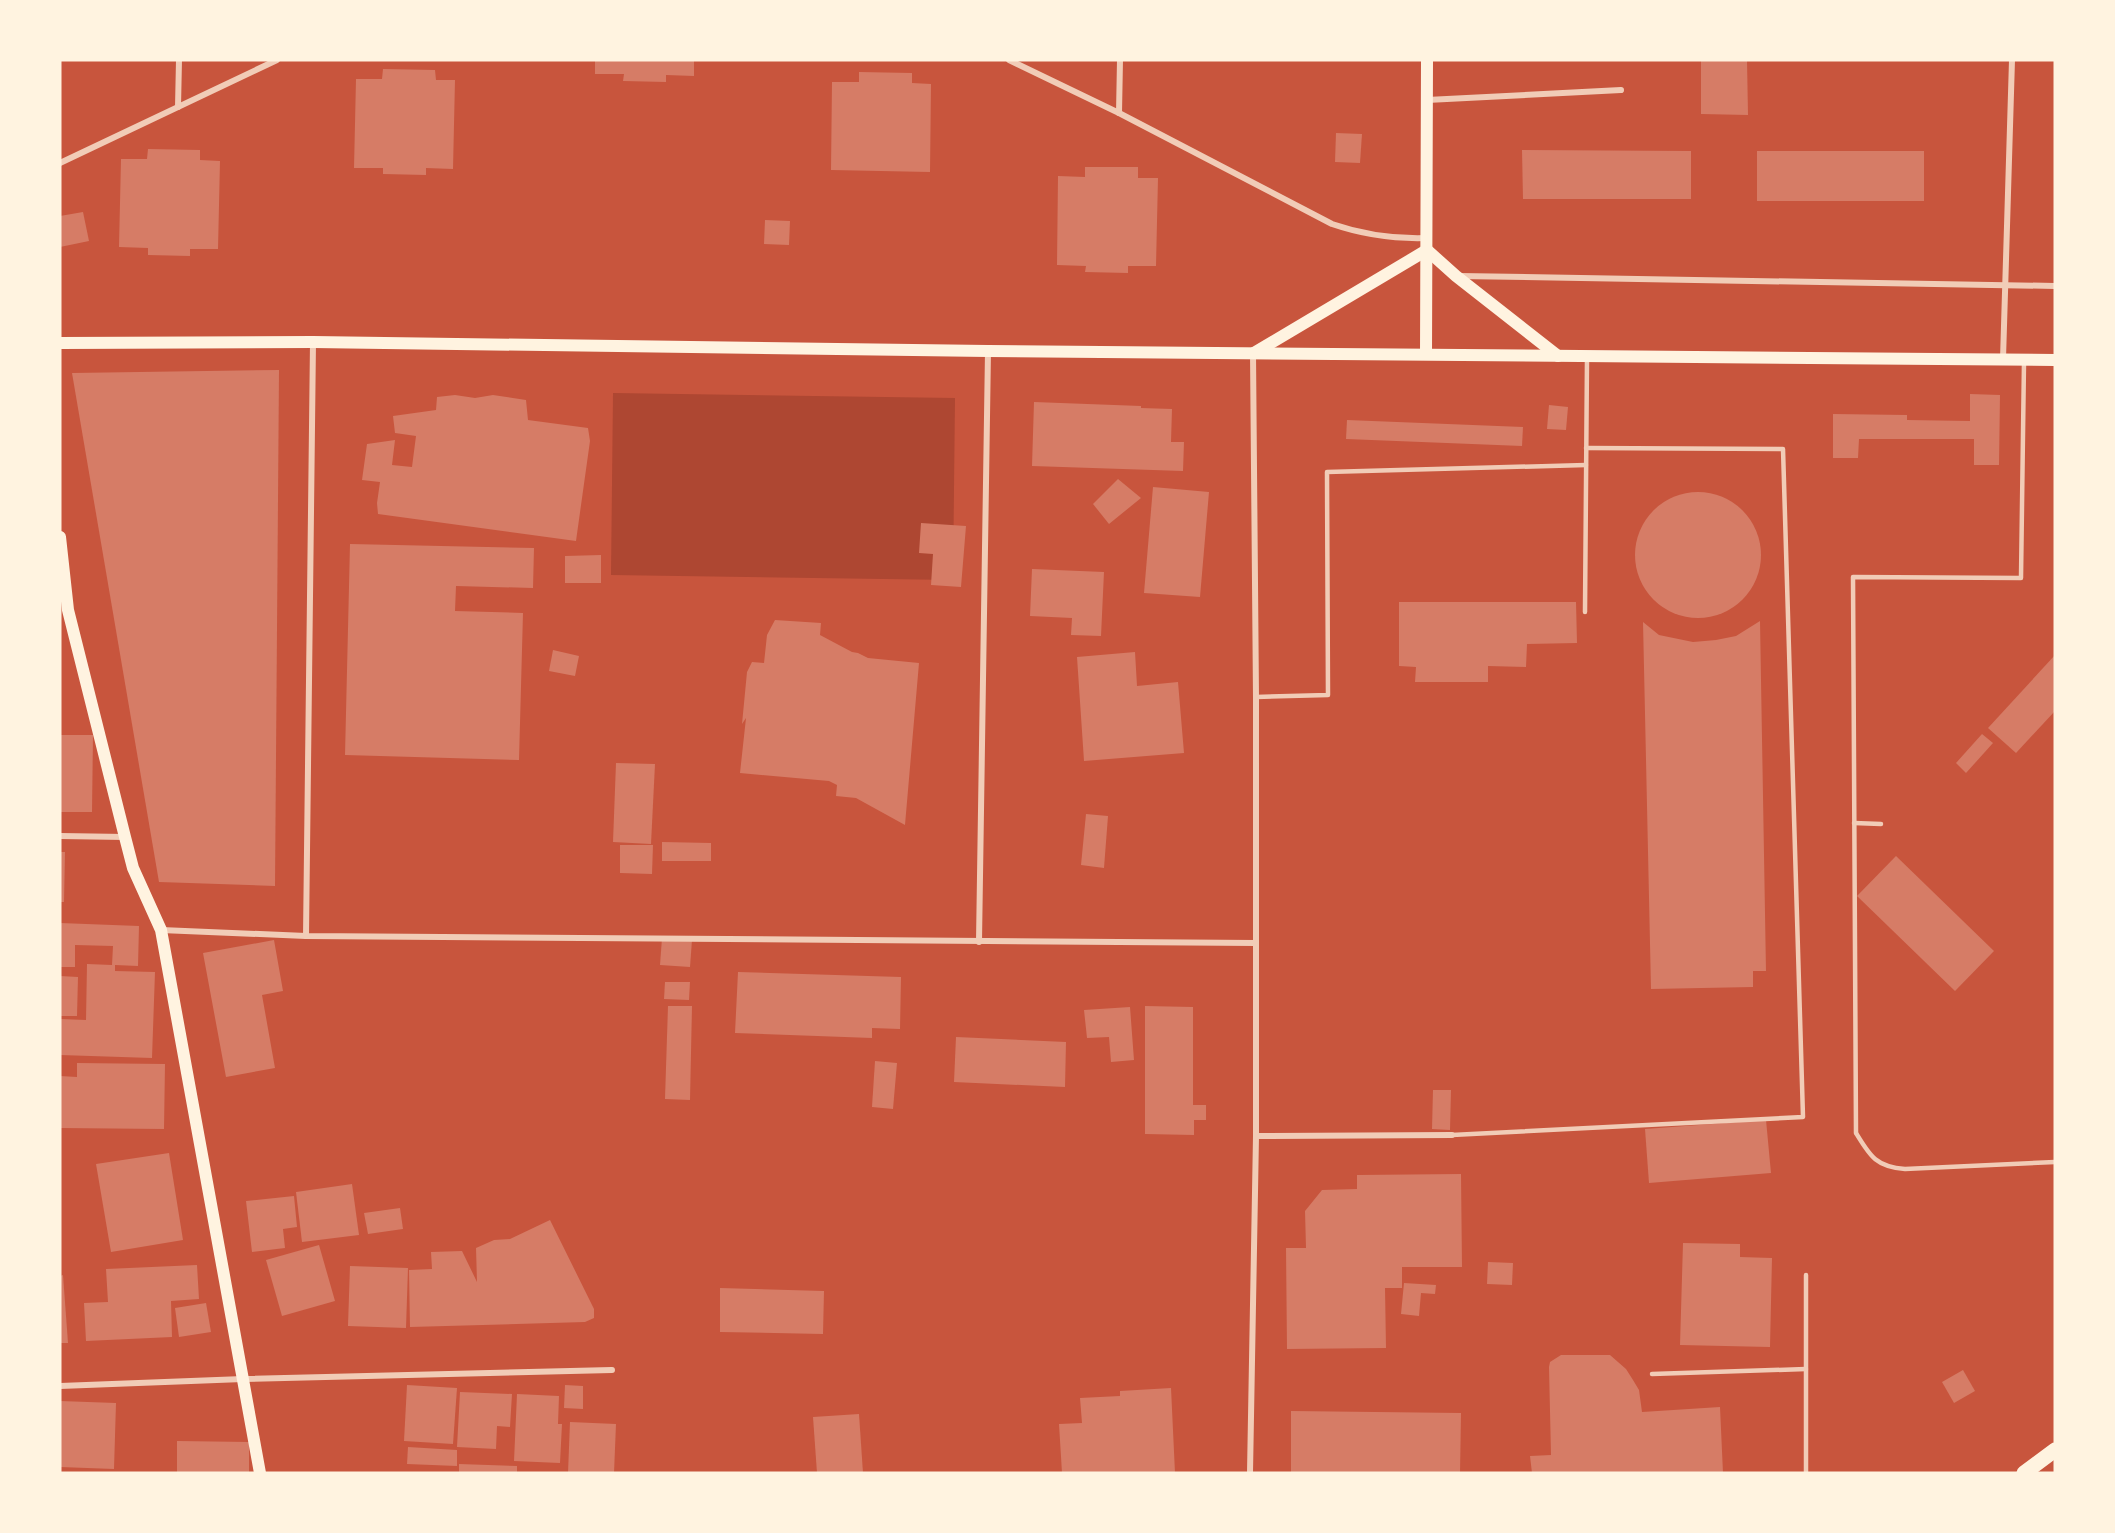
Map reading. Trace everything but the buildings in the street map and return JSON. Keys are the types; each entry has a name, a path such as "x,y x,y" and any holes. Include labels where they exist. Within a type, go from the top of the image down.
{"main road":[{"path":"1426,354 1428,60"},
{"path":"1428,244 1456,276 1558,356"},
{"path":"1253,353 1428,244"},
{"path":"60,343 313,342 988,351 2055,360"},
{"path":"60,537 64,610 133,868 161,930 260,1473"},
{"path":"2024,1473 2055,1450"}],"street":[{"path":"178,107 179,60"},
{"path":"60,163 277,60"},
{"path":"1009,60 1119,113 1332,224 1355,232 1428,244"},
{"path":"1119,113 1120,60"},
{"path":"2003,359 2012,60"},
{"path":"1427,100 1621,90"},
{"path":"1456,276 2055,286"},
{"path":"306,936 313,342"},
{"path":"979,942 988,351"},
{"path":"1250,1473 1256,1136 1253,353"},
{"path":"60,836 125,837"},
{"path":"161,930 306,936 1256,943"},
{"path":"1256,1136 1452,1135"},
{"path":"60,1386 612,1370"}],"lane":[{"path":"1585,612 1587,356"},
{"path":"2024,359 2021,578 1853,577 1856,1133 1874,1159 1887,1168 2055,1162"},
{"path":"1452,1135 1803,1117 1783,449 1586,448"},
{"path":"1256,697 1328,695 1327,472 1586,465"},
{"path":"1854,823 1881,824"},
{"path":"1806,1275 1806,1473"},
{"path":"1652,1374 1806,1369"}],"shaded area":[{"path":"613,393 955,398 953,580 611,575"}]}
